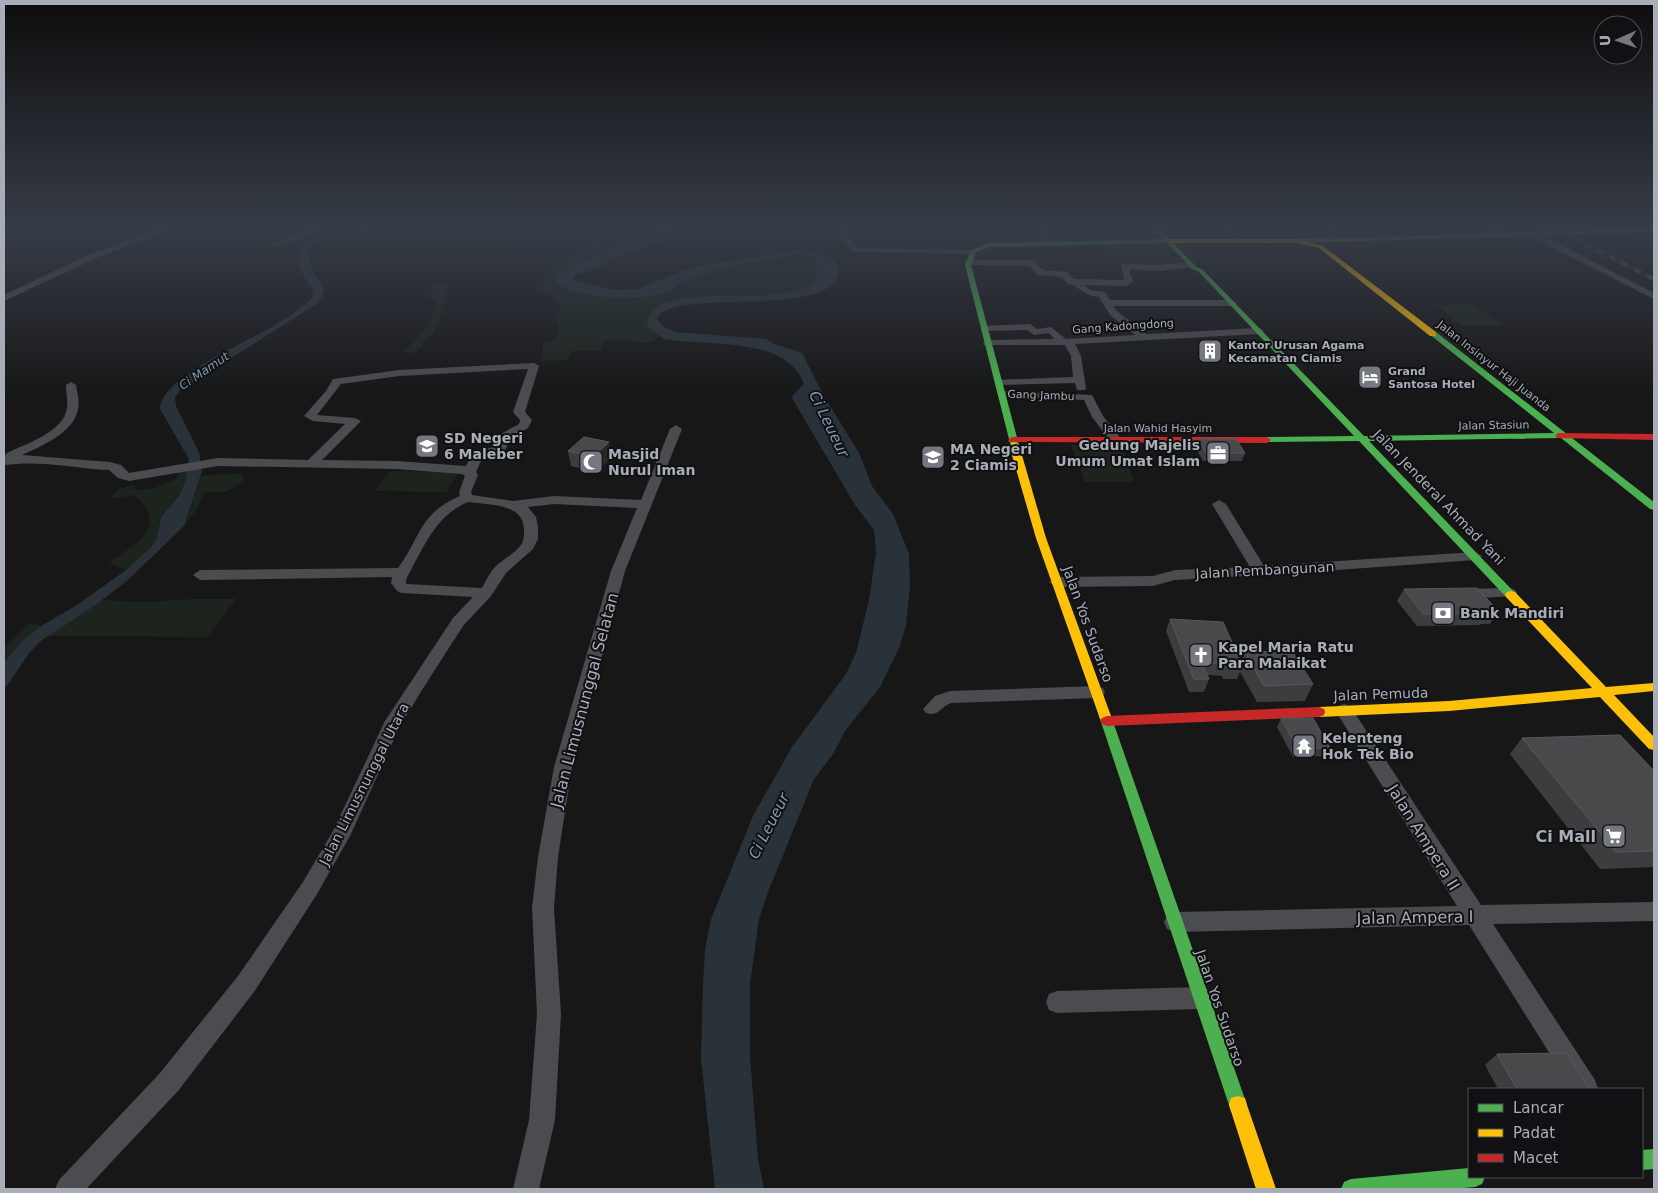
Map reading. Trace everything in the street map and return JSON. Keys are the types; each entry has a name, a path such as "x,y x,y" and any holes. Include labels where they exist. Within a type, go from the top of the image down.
{"main road":[{"name":"Jalan Yos Sudarso","path":"973,284 999,382 1012,440 1056,582 1097,692 1266,1189"},
{"name":"Jalan Jenderal Ahmad Yani","path":"1213,284 1510,592 1654,745"},
{"name":"Jalan Insinyur Haji Juanda","path":"1377,284 1562,436 1654,507"},
{"name":"Jalan Stasiun","path":"1364,440 1562,436 1654,437"},
{"name":"Jalan Wahid Hasyim","path":"1012,440 1364,440"},
{"name":"Jalan Pemuda","path":"1107,721 1449,706 1654,688"},
{"path":"1351,1189 1468,1178"}],"street":[{"path":"4,298 34,284"},
{"path":"1078,284 1087,293 1102,294 1116,316 1142,336"},
{"path":"1630,284 1654,296"},
{"path":"1107,303 1232,303"},
{"path":"984,328 1030,327 1034,332 1051,330 1066,342 1076,356 1083,397"},
{"name":"Gang Kadongdong","path":"988,343 1066,342 1142,336 1259,331"},
{"path":"311,464 355,421 311,417 311,414 331,392 337,380 399,373 534,366 519,412 526,420 524,426 503,438 500,450 478,454 470,471 472,475 465,492 466,498"},
{"path":"999,382 1080,380"},
{"path":"4,461 41,441 65,424 73,410 70,384"},
{"name":"Gang Jambu","path":"1002,394 1089,398 1098,417 1116,440"},
{"name":"Jalan Limusnunggal Selatan","path":"526,1189 542,1120 549,1014 543,908 556,800 563,768 618,571 676,429"},
{"path":"4,461 30,458 68,461 81,465 110,466 117,468 121,475 129,477 202,463 430,467 470,471"},
{"path":"486,594 402,588 398,583 401,572 405,569 421,537 434,520 451,504 466,498 513,505 554,500 645,504"},
{"path":"1219,504 1260,571"},
{"name":"Jalan Limusnunggal Utara","path":"68,1189 169,1082 246,984 315,879 361,792 391,726 416,686 458,622 486,594 500,570 526,549 531,539 530,517 523,510 513,505"},
{"name":"Jalan Pembangunan","path":"1056,582 1153,581 1175,575 1475,556"},
{"path":"200,575 401,572"},
{"path":"1446,595 1510,592"},
{"path":"932,709 941,700 950,697 1097,692"},
{"name":"Jalan Ampera II","path":"1344,710 1585,1088"},
{"name":"Jalan Ampera I","path":"1175,922 1654,911"},
{"path":"1057,1002 1200,998"}],"shaded area":[{"path":"432,284 449,284 442,313 433,333 415,353 403,352 414,342 429,322 435,308 437,301 430,298"},
{"path":"537,284 564,284 561,287 585,293 612,297 638,297 663,293 683,284 809,284 790,291 771,294 685,298 666,305 647,325 659,337 653,341 639,343 631,339 603,341 601,351 571,351 568,360 542,361 543,344 554,341 559,330 555,318 561,308 560,303 537,288"},
{"path":"1436,305 1474,305 1503,325 1462,326"},
{"path":"1071,445 1122,445 1134,482 1085,482"},
{"path":"188,467 185,482 179,496 161,517 157,538 151,547 126,570 109,563 138,542 149,526 149,516 145,506 134,495 110,499 120,489 134,485 135,489 139,490 155,488 176,479 181,468"},
{"path":"390,471 459,472 446,492 375,491"},
{"path":"243,473 244,480 227,492 204,492 197,509 184,526 201,476"},
{"path":"236,599 207,637 47,636 102,600 144,602"},
{"path":"29,623 41,626 23,640 4,662 4,648"}],"water":[{"name":"Ci Mamut","path":"309,284 321,284 324,289 322,297 315,305 179,391 175,398 176,406 199,452 202,471 184,526 127,581 94,606 42,640 30,652 4,690 4,662 23,640 126,570 151,547 157,538 161,517 179,496 185,482 189,459 160,409 164,397 188,374 274,326 296,311 312,298 314,291"},
{"path":"557,284 589,284 614,290 637,289 650,284 682,284 652,296 624,298 593,295 566,288"},
{"name":"Ci Leueur","path":"808,284 832,284 827,289 806,296 778,300 688,305 667,310 657,319 664,327 676,332 766,339 772,343 802,353 824,396 859,453 872,486 893,514 909,554 910,585 906,625 900,646 880,687 845,731 833,754 814,779 759,919 750,984 750,1057 758,1159 764,1189 715,1189 701,1059 705,950 711,919 753,816 792,747 846,674 856,653 869,600 876,552 874,530 855,505 792,398 804,384 795,368 780,357 763,350 743,346 664,339 647,325 654,309 672,300 696,297 780,294 802,288"}],"building":[{"path":"584,437 609,442 593,457 568,451"},
{"path":"1198,439 1236,439 1245,453 1206,453"},
{"path":"1477,588 1498,611 1486,611 1487,613 1423,614 1404,589"},
{"path":"1170,619 1223,622 1243,667 1228,666 1227,663 1202,663 1209,679 1194,679"},
{"path":"1292,651 1313,684 1264,686 1245,652"},
{"path":"1281,718 1313,718 1330,748 1297,748"},
{"name":"Ci Mall","path":"1620,735 1654,771 1654,851 1616,852 1522,738"},
{"path":"1567,1053 1588,1087 1516,1088 1497,1054"}],"traffic: fast":[{"path":"973,284 1014,445"},
{"path":"1213,284 1511,595"},
{"path":"1433,334 1654,507"},
{"path":"1267,440 1559,436"},
{"path":"1105,716 1238,1105"},
{"path":"1643,1160 1654,1159"},
{"path":"1351,1189 1468,1178"}],"traffic: slow":[{"path":"1368,284 1433,334"},
{"path":"1014,445 1041,538 1105,716"},
{"path":"1511,595 1654,745"},
{"path":"1319,712 1449,706 1654,687"},
{"path":"1238,1105 1266,1189"}],"traffic: jam":[{"path":"1559,436 1654,437"},
{"path":"1012,440 1267,440"},
{"path":"1107,721 1319,712"}],"place":[{"name":"Kantor Urusan Agama Kecamatan Ciamis","path":"1210,351"},
{"name":"Grand Santosa Hotel","path":"1370,377"},
{"name":"SD Negeri 6 Maleber","path":"427,446"},
{"name":"Gedung Majelis Umum Umat Islam","path":"1218,453"},
{"name":"MA Negeri 2 Ciamis","path":"933,457"},
{"name":"Masjid Nurul Iman","path":"591,462"},
{"name":"Bank Mandiri","path":"1443,613"},
{"name":"Kapel Maria Ratu Para Malaikat","path":"1201,655"},
{"name":"Kelenteng Hok Tek Bio","path":"1304,746"},
{"name":"Ci Mall","path":"1614,836"}]}
